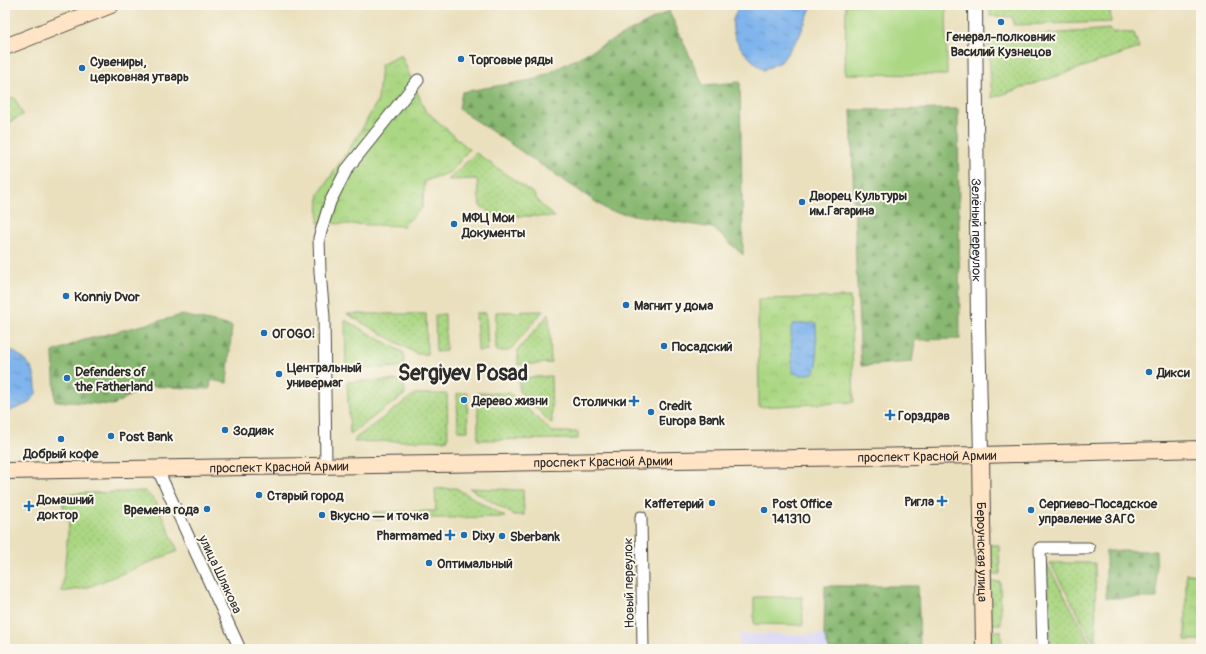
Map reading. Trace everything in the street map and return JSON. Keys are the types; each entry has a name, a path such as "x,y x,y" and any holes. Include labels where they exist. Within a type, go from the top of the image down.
{"main road":[{"path":"5,47 111,5"},
{"name":"проспект Красной Армии","path":"5,471 981,455 1201,449"},
{"name":"Бероунская улица","path":"981,455 984,649"}],"street":[{"name":"Зелёный переулок","path":"975,5 981,455"},
{"path":"326,465 324,317 319,238 330,202 347,169 418,80"},
{"name":"улица Шлякова","path":"157,468 240,649"},
{"name":"Новый переулок","path":"641,517 643,649"},
{"path":"1043,649 1040,548 1089,548"}],"shaded area":[{"path":"739,634 868,635 868,649 739,649"}],"green space":[{"path":"846,5 946,5 947,75 845,74"},
{"path":"991,5 1110,5 1111,22 1013,25 1013,17 990,16"},
{"path":"669,11 703,85 740,82 743,255 713,228 609,211 459,109 462,92 537,79"},
{"path":"1110,29 1112,32 1134,33 1139,48 992,98 988,39"},
{"path":"401,55 425,110 469,149 451,172 425,181 422,208 403,226 318,223 319,194 362,129 378,100 381,65"},
{"path":"14,97 23,115 5,124 5,102"},
{"path":"958,109 960,339 915,340 912,362 861,366 851,110"},
{"path":"476,153 534,194 540,204 555,217 491,215 486,209 480,206 477,179 448,180"},
{"path":"850,297 854,402 759,407 758,299"},
{"path":"543,311 509,351 496,351 496,312"},
{"path":"476,313 486,313 488,350 478,351"},
{"path":"347,314 426,314 427,354 417,354"},
{"path":"445,314 446,351 436,352 435,315"},
{"path":"549,314 551,363 518,365 518,350"},
{"path":"182,315 232,326 227,383 211,380 210,389 147,386 113,405 55,401 53,352 81,341"},
{"path":"345,320 404,353 404,367 346,369"},
{"path":"551,376 552,424 519,391 519,378"},
{"path":"404,380 405,394 350,434 347,382"},
{"path":"467,393 468,431 458,431 457,394"},
{"path":"478,393 510,393 552,432 578,432 578,439 478,440"},
{"path":"415,394 447,394 448,440 354,442 356,438"},
{"path":"456,488 505,517 374,519 374,512 436,511 435,489"},
{"path":"469,488 523,490 524,515 514,515"},
{"path":"145,491 156,502 178,551 86,588 62,592 69,522 65,516 61,494"},
{"path":"986,545 999,545 1000,574 988,574"},
{"path":"1106,551 1156,551 1157,598 1106,598"},
{"path":"1050,563 1095,563 1096,646"},
{"path":"1047,564 1094,649 1051,649"},
{"path":"1186,574 1201,574 1201,640 1186,640"},
{"path":"987,582 1000,582 1001,624 988,624"},
{"path":"825,586 918,586 920,649 829,649 824,635"},
{"path":"754,597 802,597 803,625 754,624"},
{"path":"988,631 1001,631 1002,649 989,649"}],"water":[{"path":"740,5 812,5 799,37 781,62 763,70 741,48 734,35 733,20"},
{"path":"793,324 816,324 817,366 813,373 802,375 794,373 792,369 791,327"},
{"path":"5,346 19,355 29,365 35,377 36,394 27,404 5,413"}],"place":[{"name":"Генерал-полковник Василий Кузнецов","path":"1001,22"},
{"name":"Торговые ряды","path":"461,59"},
{"name":"Сувениры, церковная утварь","path":"82,68"},
{"name":"Дворец Культуры им.Гагарина","path":"802,202"},
{"name":"МФЦ Мои Документы","path":"454,224"},
{"name":"Konniy Dvor","path":"66,296"},
{"name":"Магнит у дома","path":"626,305"},
{"name":"ОГОGO!","path":"264,333"},
{"name":"Посадский","path":"664,346"},
{"name":"Дикси","path":"1149,372"},
{"name":"Центральный универмаг","path":"279,374"},
{"name":"Defenders of the Fatherland","path":"67,378"},
{"name":"Дерево жизни","path":"464,400"},
{"name":"Столички","path":"634,401"},
{"name":"Credit Europa Bank","path":"651,412"},
{"name":"Горздрав","path":"890,415"},
{"name":"Зодиак","path":"225,430"},
{"name":"Post Bank","path":"111,436"},
{"name":"Добрый кофе","path":"61,439"},
{"name":"Старый город","path":"259,495"},
{"name":"Ригла","path":"942,501"},
{"name":"Каffетерий","path":"712,503"},
{"name":"Домашний доктор","path":"29,506"},
{"name":"Времена года","path":"207,509"},
{"name":"Post Office 141310","path":"764,510"},
{"name":"Сергиево-Посадское управление ЗАГС","path":"1031,510"},
{"name":"Вкусно — и точка","path":"322,515"},
{"name":"Pharmamed","path":"450,535"},
{"name":"Dixy","path":"464,535"},
{"name":"Sberbank","path":"502,536"},
{"name":"Оптимальный","path":"429,563"}],"district":[{"name":"Sergiyev Posad","path":"463,373"}]}
